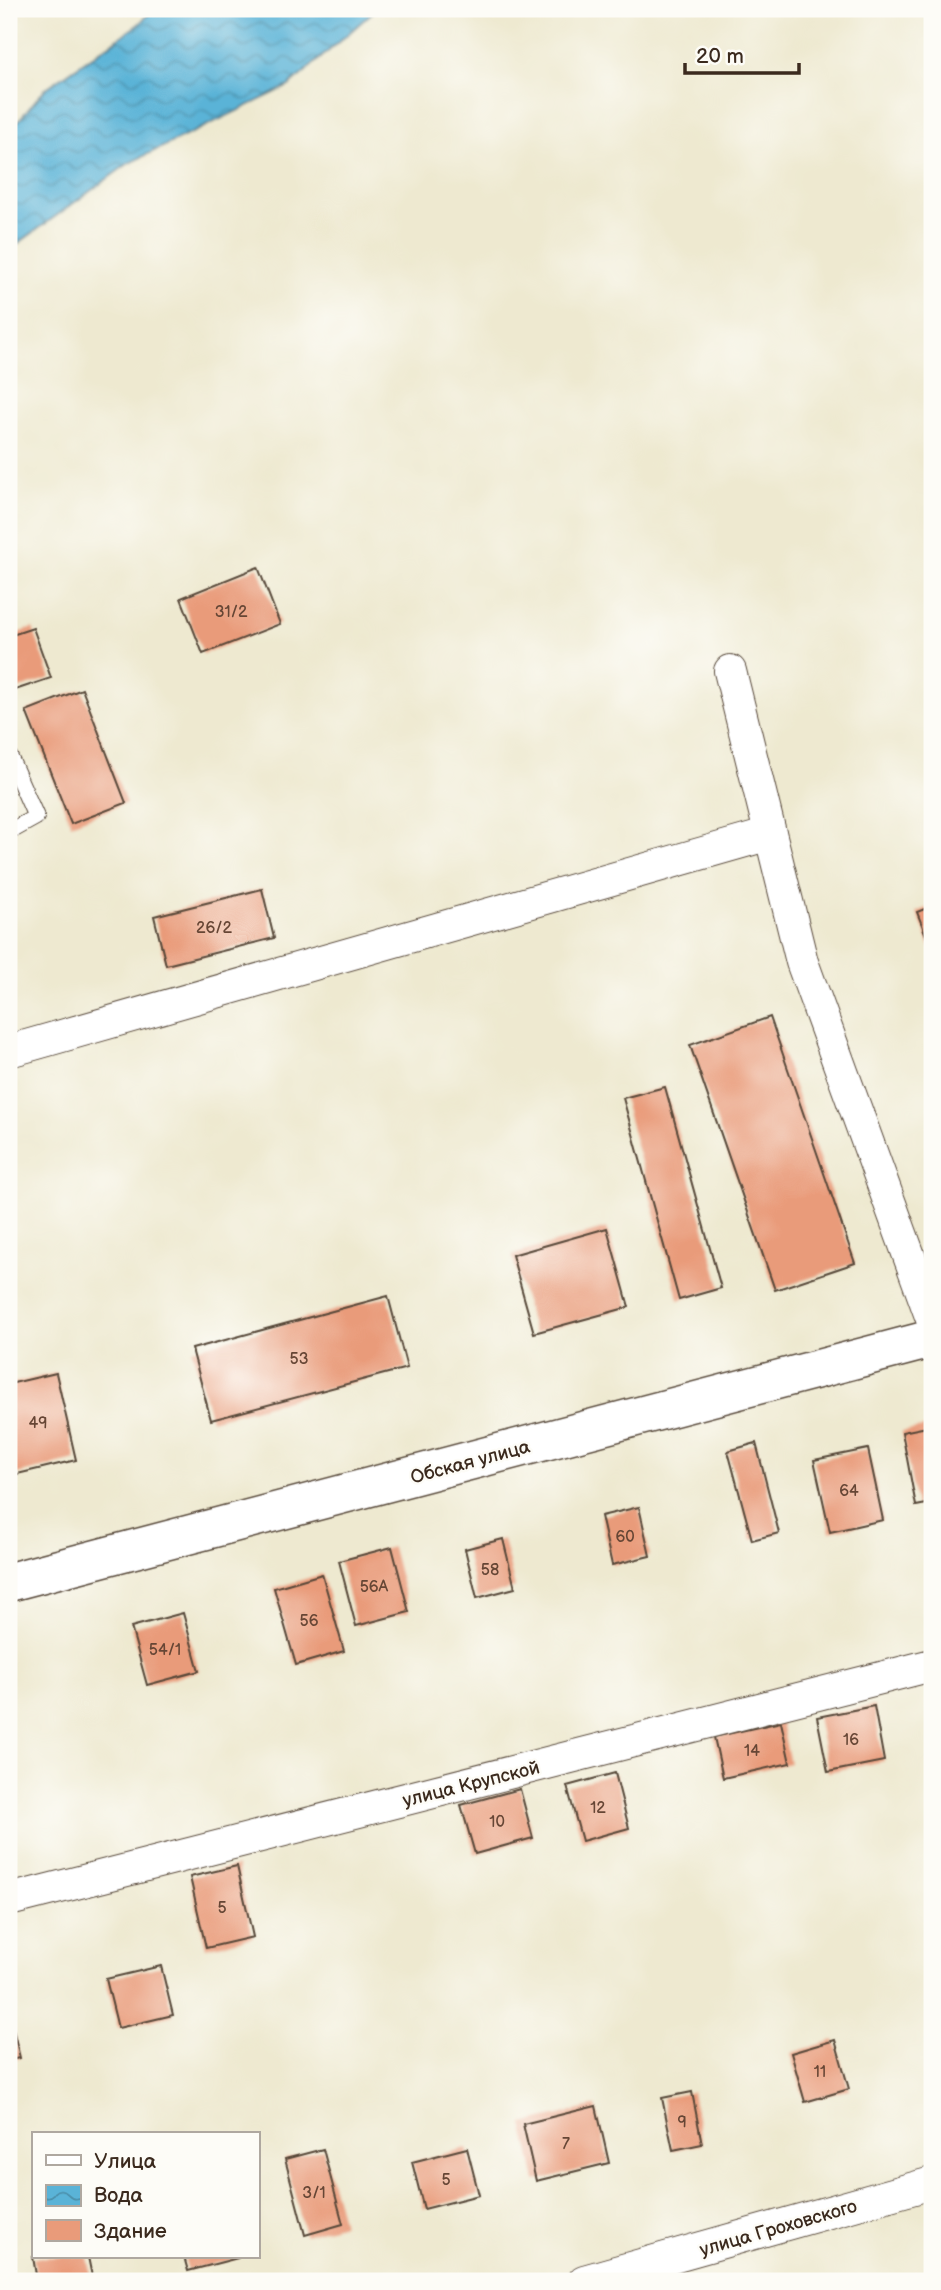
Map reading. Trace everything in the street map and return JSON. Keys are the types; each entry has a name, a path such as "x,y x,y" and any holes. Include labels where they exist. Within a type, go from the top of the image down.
{"street":[{"path":"730,671 802,962 932,1318"},
{"path":"9,1051 770,834"},
{"name":"Обская улица","path":"9,1582 932,1339"},
{"name":"улица Крупской","path":"9,1900 932,1665"},
{"name":"улица Гроховского","path":"584,2281 932,2183"}],"lane":[{"path":"9,755 36,817 9,832"}],"water":[{"path":"154,9 376,9 289,86 129,163 9,250 9,132 45,89 139,24"}],"building":[{"path":"258,567 280,624 203,654 181,598"},
{"path":"33,628 51,678 9,692 9,636"},
{"path":"82,689 126,803 71,824 26,711"},
{"path":"262,889 274,938 166,965 154,916"},
{"path":"932,906 932,951 917,912"},
{"path":"770,1017 855,1263 775,1290 690,1045"},
{"path":"665,1087 721,1288 679,1300 623,1098"},
{"path":"607,1228 629,1307 534,1333 512,1255"},
{"path":"388,1296 407,1368 211,1420 192,1349"},
{"path":"56,1373 76,1460 9,1476 9,1384"},
{"path":"932,1426 932,1503 916,1506 902,1432"},
{"path":"756,1443 779,1533 752,1540 728,1451"},
{"path":"868,1449 883,1520 830,1532 814,1460"},
{"path":"639,1507 650,1556 612,1565 601,1516"},
{"path":"503,1539 515,1588 477,1598 465,1549"},
{"path":"392,1547 409,1612 356,1626 339,1561"},
{"path":"322,1574 344,1651 296,1665 274,1588"},
{"path":"183,1613 199,1671 147,1685 131,1627"},
{"path":"874,1706 884,1761 828,1772 817,1717"},
{"path":"781,1722 790,1763 723,1778 714,1737"},
{"path":"615,1773 629,1828 582,1841 567,1786"},
{"path":"520,1789 533,1838 475,1854 461,1805"},
{"path":"237,1866 253,1937 206,1948 190,1877"},
{"path":"161,1966 173,2015 118,2028 106,1979"},
{"path":"9,2012 20,2058 9,2060"},
{"path":"835,2040 849,2089 805,2102 791,2053"},
{"path":"692,2092 702,2144 673,2150 662,2098"},
{"path":"596,2106 609,2163 536,2181 523,2124"},
{"path":"467,2148 479,2195 424,2209 412,2162"},
{"path":"323,2149 343,2224 305,2235 285,2159"},
{"path":"33,2258 88,2258 93,2281 37,2281"},
{"path":"184,2258 238,2258 188,2271"}]}
